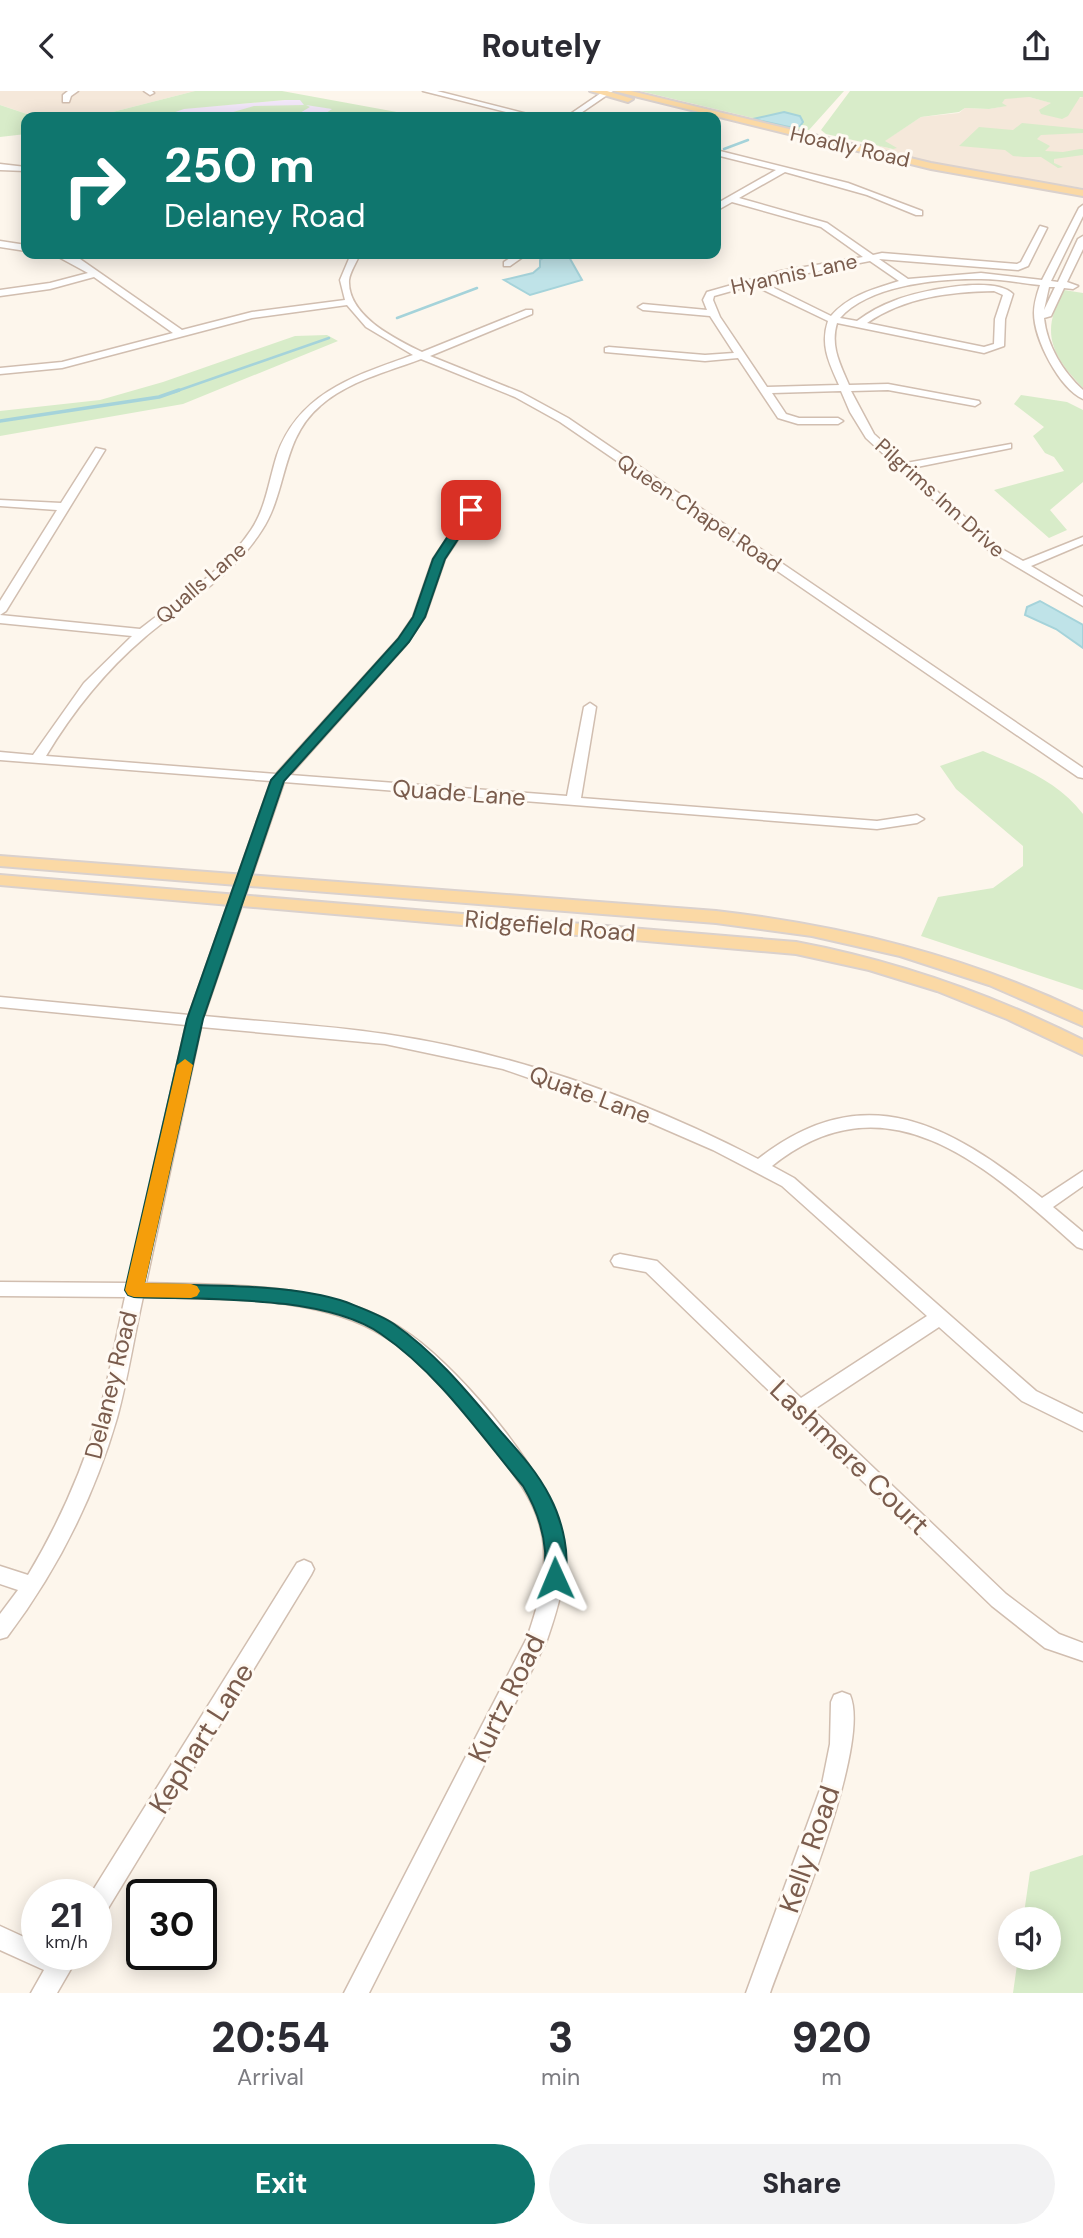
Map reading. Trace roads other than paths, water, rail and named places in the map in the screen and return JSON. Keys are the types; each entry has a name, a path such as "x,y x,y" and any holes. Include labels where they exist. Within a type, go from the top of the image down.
{"main road":[{"path":"595,91 683,112"},
{"name":"Hoadly Road","path":"619,91 706,112"},
{"name":"Hoadly Road","path":"721,116 931,166 1083,193"},
{"name":"Hoadly Road","path":"721,122 945,175 1083,199"},
{"name":"Ridgefield Road","path":"0,860 716,917 804,928 863,939 964,968 1083,1020"},
{"name":"Ridgefield Road","path":"0,880 744,942 821,952 881,966 965,993 1083,1048"}],"street":[{"path":"66,100 74,91"},
{"path":"427,91 514,112"},
{"path":"578,112 608,92"},
{"path":"721,154 885,199 919,213"},
{"path":"0,167 21,169"},
{"path":"721,205 782,170"},
{"path":"732,199 818,223 923,293"},
{"path":"1083,208 1047,282 1039,312 1055,363 1083,396"},
{"name":"Hyannis Lane","path":"838,421 798,421 786,418 713,313 708,300 710,294 753,281 871,258 900,256 1017,267 1025,264 1043,228"},
{"path":"1044,332 1047,311 1083,239"},
{"path":"0,244 21,247"},
{"path":"72,259 181,334"},
{"path":"0,371 72,363 253,315 348,302 345,275 353,259"},
{"path":"507,264 514,259"},
{"path":"0,293 50,286 95,274"},
{"path":"833,320 853,301 879,289 906,282 981,276 1073,286"},
{"path":"753,281 806,311 833,320 861,323 984,350 999,346 1000,319 1008,295 1005,291 968,289 923,293 861,323"},
{"name":"Queen Chapel Road","path":"348,302 368,324 424,355 511,391 564,420 1083,774"},
{"path":"643,307 713,313"},
{"name":"Qualls Lane","path":"37,759 92,683 144,633 207,582 257,532 271,500 283,448 309,410 323,398 356,380 529,312"},
{"name":"Pilgrims Inn Drive","path":"833,320 828,344 865,430 991,547 1083,602"},
{"path":"610,350 705,358 740,355"},
{"path":"764,390 902,388 975,403"},
{"path":"903,467 1007,446"},
{"path":"0,611 100,450"},
{"path":"278,780 402,642 419,617 439,559 469,515 472,506 469,494"},
{"path":"0,503 64,507"},
{"path":"1021,566 1083,540"},
{"path":"0,619 144,633"},
{"path":"573,801 590,707"},
{"name":"Quade Lane","path":"0,756 278,780 877,825 917,819"},
{"name":"Delaney Road","path":"0,1630 32,1585 69,1519 98,1449 195,1019 278,780"},
{"name":"Quate Lane","path":"0,1002 385,1039 505,1064 627,1106 719,1146 788,1182 1029,1396 1083,1423"},
{"path":"758,1167 796,1140 826,1129 859,1122 895,1121 930,1129 973,1152 1083,1242"},
{"path":"1041,1207 1083,1177"},
{"name":"Lashmere Court","path":"620,1261 651,1266 999,1601 1052,1641 1083,1652"},
{"name":"Kurtz Road","path":"0,1289 134,1290 251,1295 317,1302 341,1308 386,1328 438,1370 530,1480 542,1501 552,1528 555,1578 537,1640 356,1993"},
{"path":"800,1409 940,1317"},
{"name":"Kephart Lane","path":"112,1881 304,1569"},
{"path":"0,1575 32,1585"},
{"name":"Kelly Road","path":"758,1993 842,1755 845,1729 842,1702"},
{"path":"0,1938 21,1945"},
{"path":"43,1993 57,1970"}],"water":[{"path":"784,112 800,116 803,122 800,126 789,127 753,119"},
{"path":"570,259 582,280 530,295 504,280 533,273 540,267 540,260"},
{"path":"1040,601 1083,625 1083,648 1056,629 1025,615 1027,607"}],"waterway":[{"path":"724,149 748,140"},
{"path":"397,318 477,288"},
{"path":"174,392 329,338"},
{"path":"0,421 159,397 179,390"}]}
